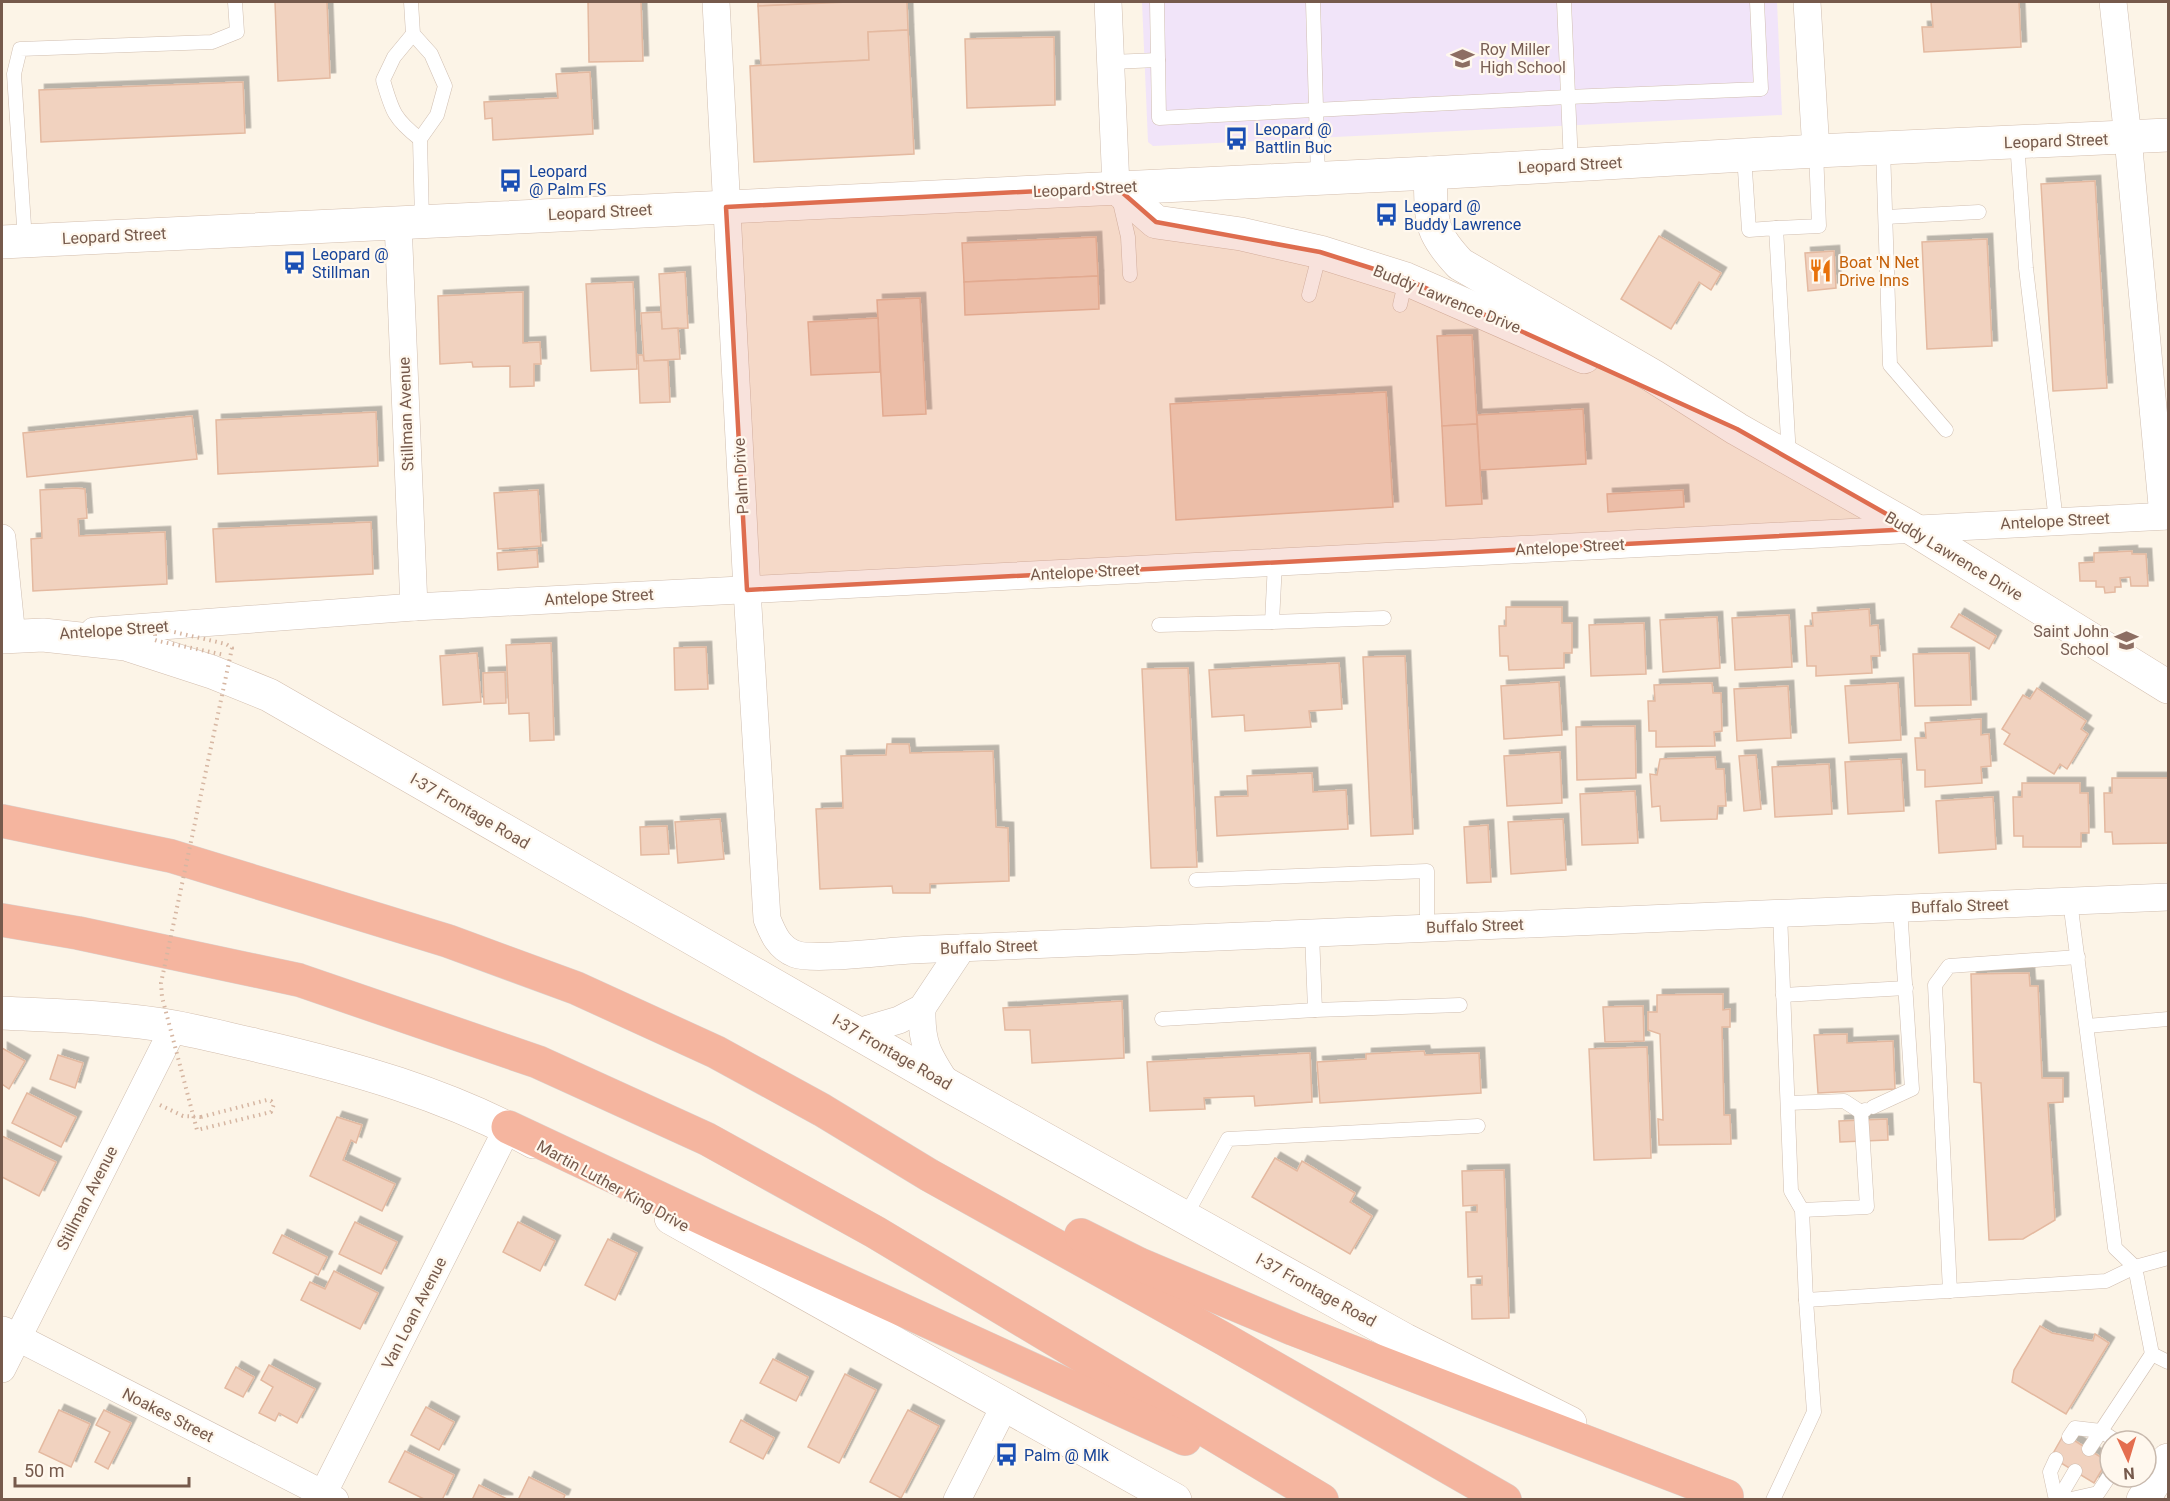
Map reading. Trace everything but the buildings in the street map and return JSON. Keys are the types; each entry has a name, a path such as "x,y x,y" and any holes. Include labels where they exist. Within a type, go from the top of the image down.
{"highway":[{"path":"5,820 171,856 448,940 576,988 716,1052 822,1110 929,1175 1224,1339 1505,1500"},
{"path":"2,920 78,933 299,980 538,1062 707,1139 866,1227 1322,1500"},
{"path":"822,1110 1139,1264 1293,1329 1730,1498"},
{"path":"508,1127 1314,1500"}],"main road":[{"name":"Leopard Street","path":"13,241 2169,135"},
{"name":"Buddy Lawrence Drive","path":"1430,173 1432,222 1442,245 1460,264 1653,376 1737,429 1912,529 2169,687"},
{"name":"Buddy Lawrence Drive","path":"1116,187 1156,222 1241,234 1320,252 1409,290 1554,344 1737,429"},
{"path":"1409,290 1432,222"},
{"path":"1409,290 1460,264"},
{"name":"I-37 Frontage Road","path":"19,636 126,644 212,672 269,695 947,1084 1405,1340 1730,1498"},
{"name":"Martin Luther King Drive","path":"2,1013 98,1018 174,1026 303,1056 403,1085 453,1103 508,1127 1175,1500"}],"street":[{"name":"Palm Drive","path":"716,2 767,919 774,936 783,946"},
{"path":"1108,2 1116,187"},
{"path":"1807,2 1816,151"},
{"path":"2113,2 2166,516"},
{"name":"Stillman Avenue","path":"410,221 414,607"},
{"name":"Antelope Street","path":"19,636 414,607 2166,516"},
{"path":"2,538 19,636"},
{"name":"Buffalo Street","path":"783,946 796,955 817,956 2169,897"},
{"path":"858,1032 899,1020 922,1008 962,948"},
{"path":"922,1008 921,1027 927,1054 947,1084"},
{"name":"Stillman Avenue","path":"2,1369 9,1334 140,1094 174,1026"},
{"name":"Van Loan Avenue","path":"326,1497 508,1127"},
{"name":"Noakes Street","path":"9,1334 326,1497"},
{"path":"957,1500 1005,1405"}],"lane":[{"path":"13,241 14,74 20,49 212,42 237,32 235,2"},
{"path":"410,221 420,139 437,115 445,86 431,54 413,34 411,2"},
{"path":"1157,2 1159,118 1761,89 1757,2"},
{"path":"1313,2 1318,110 1318,178"},
{"path":"1564,2 1571,165"},
{"path":"413,34 394,57 382,80 391,107 402,125 420,139"},
{"path":"1111,62 1158,60"},
{"path":"2016,142 2026,268 2056,521"},
{"path":"1883,148 1890,365 1946,430"},
{"path":"1744,155 1749,230 1819,226 1816,151"},
{"path":"1116,187 1128,237 1130,275"},
{"path":"1886,217 1979,212"},
{"path":"1776,228 1789,459"},
{"path":"1310,295 1320,252"},
{"path":"1272,622 1275,562"},
{"path":"1159,625 1384,618"},
{"path":"1196,880 1427,871 1427,928"},
{"path":"2070,901 2115,1248 2135,1267 2152,1354 2102,1429"},
{"path":"1788,1103 1844,1101 1867,1110 1912,1089 1900,908"},
{"path":"1773,1500 1814,1412 1802,1210 1791,1191 1779,914"},
{"path":"1312,933 1315,1010"},
{"path":"1950,1291 1935,985 1949,966 2078,957"},
{"path":"1783,995 1905,988"},
{"path":"1162,1019 1315,1010 1460,1005"},
{"path":"2086,1026 2169,1019"},
{"path":"1802,1210 1867,1207 1867,1110"},
{"path":"1185,1217 1228,1139 1478,1126"},
{"path":"1806,1300 2106,1281 2135,1267 2169,1258"},
{"path":"2152,1354 2169,1362"},
{"path":"2069,1437 2075,1428 2098,1431"},
{"path":"2089,1449 2098,1436"},
{"path":"2056,1459 2050,1472 2057,1500"},
{"path":"2057,1500 2075,1472"},
{"path":"2067,1500 2098,1493 2101,1489"}],"path":[{"path":"140,1094 183,1116 201,1117 267,1100 274,1104 271,1112 197,1130 161,988 232,648 226,644 161,629 155,632 155,640 158,641 225,655"}],"highlighted area":[{"path":"1116,187 1156,222 1320,252 1406,279 1737,429 1913,529 747,590 726,207"}],"shaded area":[{"name":"Roy Miller High School","path":"1142,2 1777,2 1782,115 1153,146 1148,142"}],"place":[{"name":"Roy Miller High School","path":"1462,58"},
{"name":"Leopard @ Battlin Buc","path":"1237,138"},
{"name":"Leopard @ Palm FS","path":"511,180"},
{"name":"Leopard @ Buddy Lawrence","path":"1386,215"},
{"name":"Leopard @ Stillman","path":"294,263"},
{"name":"Boat 'N Net Drive Inns","path":"1821,271"},
{"name":"Saint John School","path":"2127,640"},
{"name":"Palm @ Mlk","path":"1006,1455"}]}
